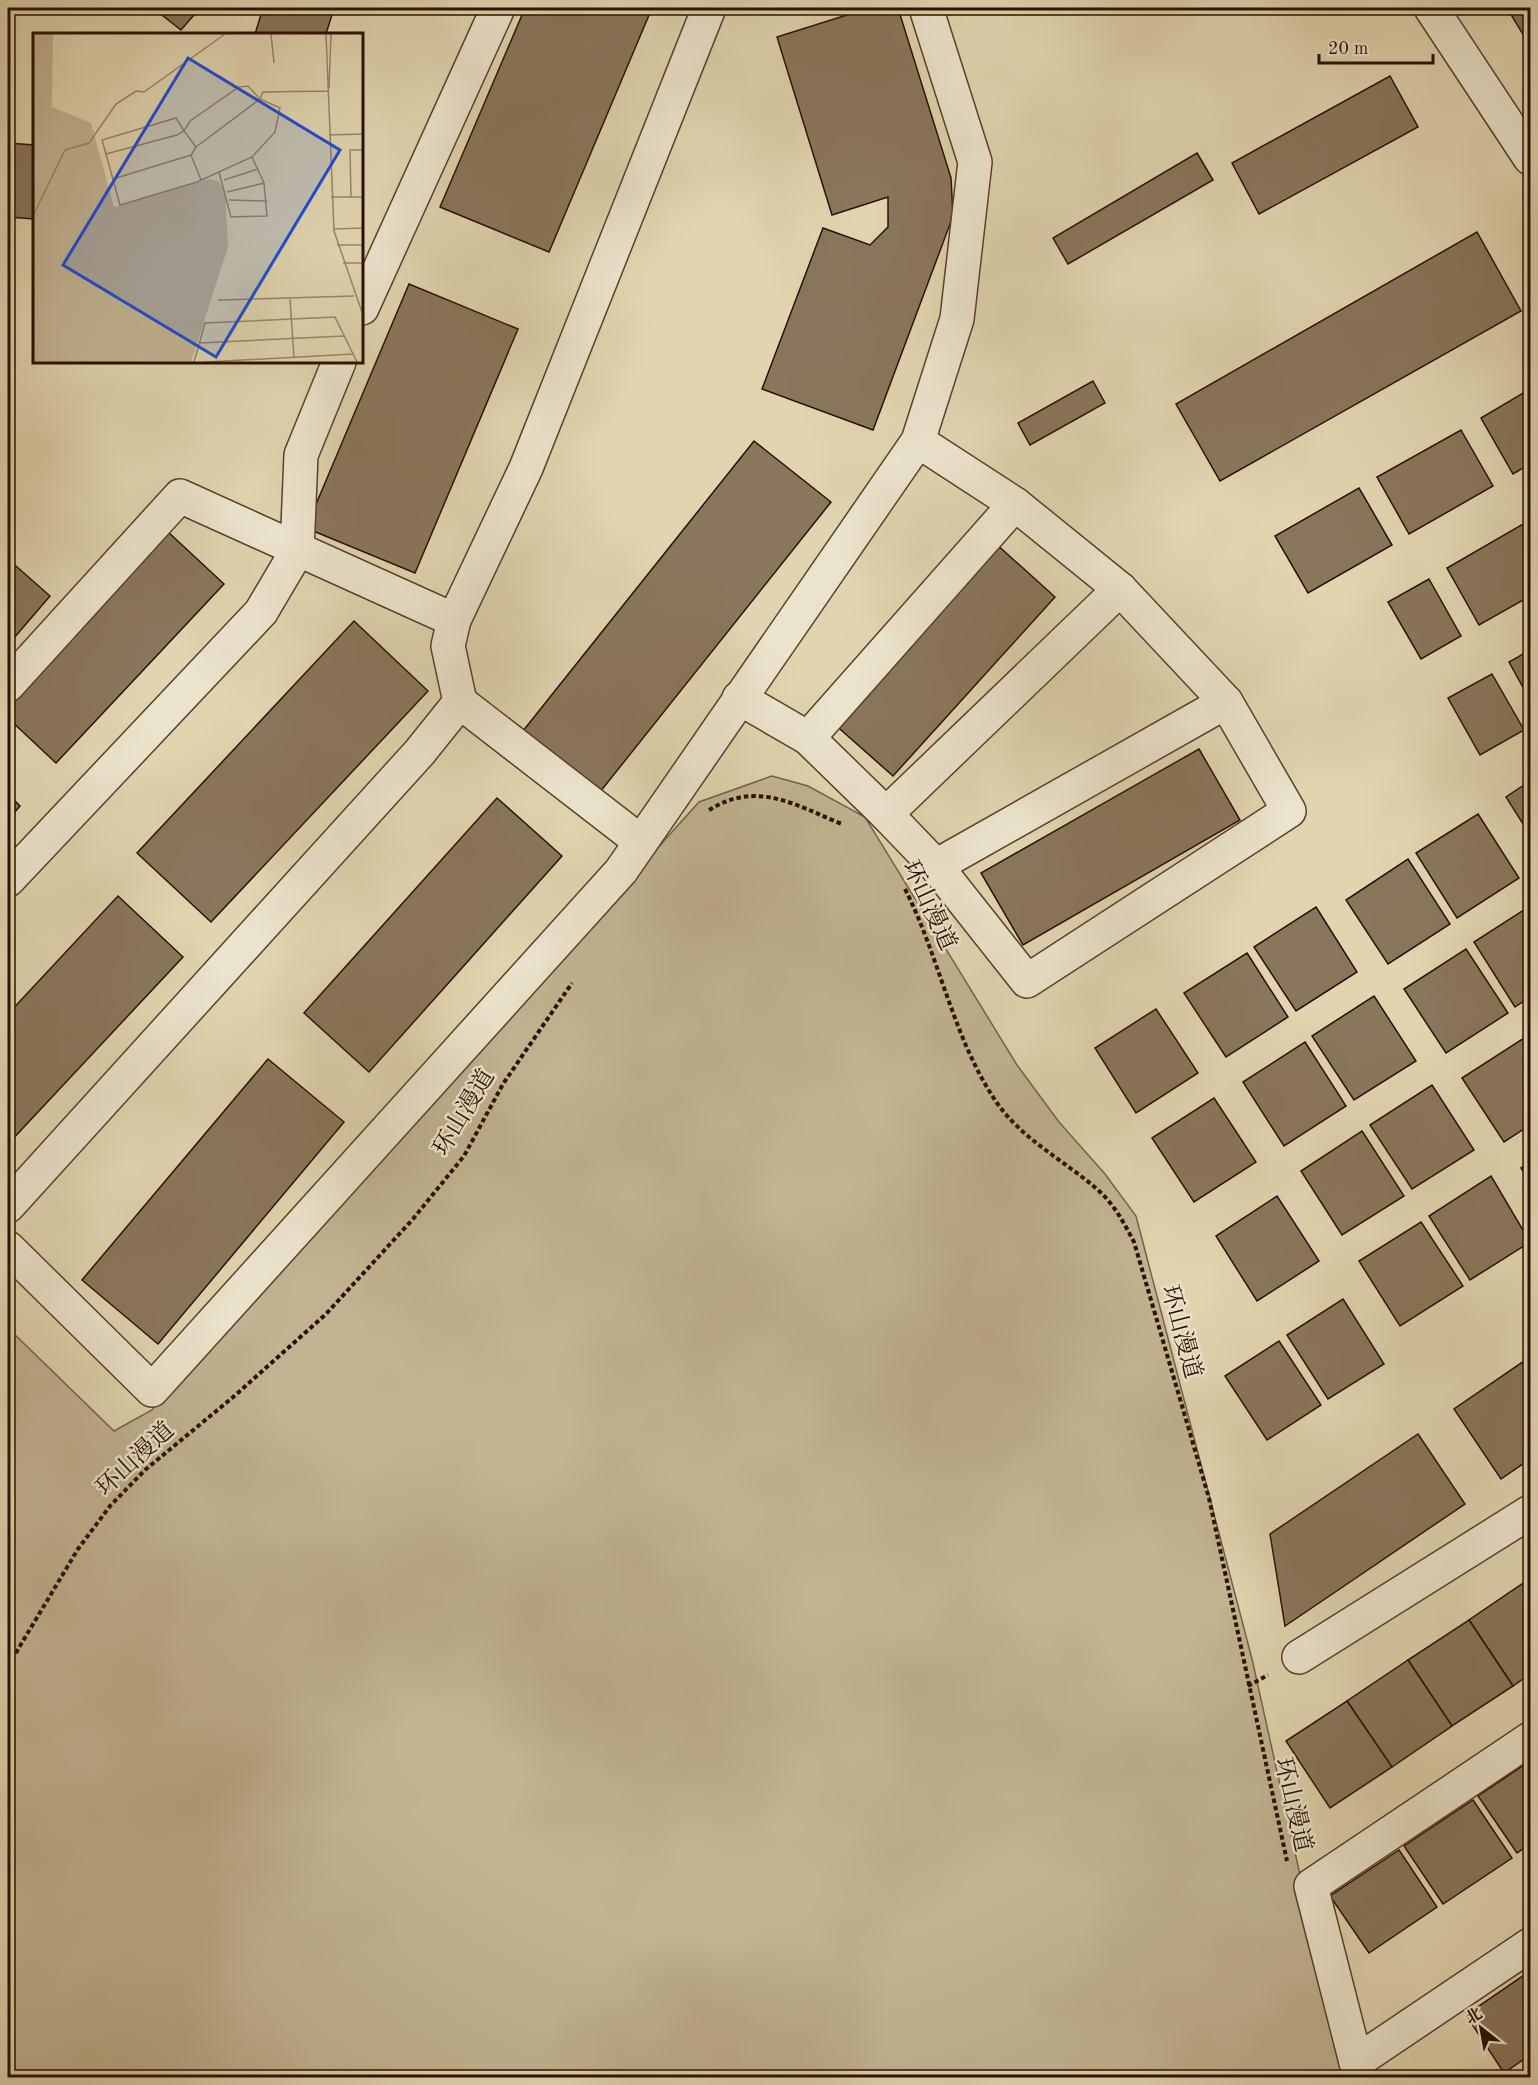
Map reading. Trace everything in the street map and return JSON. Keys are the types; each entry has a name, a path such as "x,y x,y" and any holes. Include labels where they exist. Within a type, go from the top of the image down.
{"street":[{"path":"363,306 498,8"},
{"path":"641,843 460,702 448,646 454,620 526,468 709,8"},
{"path":"8,1248 152,1390 621,871 918,441 957,319 975,162 926,8"},
{"path":"1431,8 1530,158"},
{"path":"8,880 261,612 297,551 301,455 339,363"},
{"path":"739,698 808,738 886,814 936,866 1027,981 1289,812 1226,702 1120,589 1015,504 918,441"},
{"path":"8,685 180,496 297,551 454,620"},
{"path":"808,738 1015,504"},
{"path":"886,814 1120,589"},
{"path":"8,1206 419,753 460,702"},
{"path":"936,866 1226,702"},
{"path":"1299,1658 1530,1512"},
{"path":"1530,1739 1311,1886 1358,2070 1530,1945"}],"path":[{"path":"706,812 726,800 751,794 769,796 848,826"},
{"name":"环山漫道","path":"900,881 980,1075 998,1104 1034,1142 1100,1191 1120,1215 1134,1242 1209,1498 1288,1866"},
{"name":"环山漫道","path":"8,1666 78,1550 110,1506 145,1470 214,1413 326,1314 413,1219 464,1156 503,1084 578,976"}],"shaded area":[{"path":"772,776 808,786 865,817 1017,1065 1059,1122 1105,1174 1136,1216 1252,1659 1345,2077 8,2077 8,1328 114,1431 152,1410 699,802"}],"building":[{"path":"64,8 77,8 74,13"},
{"path":"153,8 200,8 181,30"},
{"path":"263,8 334,8 326,33 255,33"},
{"path":"525,8 652,8 549,252 440,207"},
{"path":"869,8 898,8 951,178 953,216 873,430 762,389 823,228 870,245 888,227 888,197 832,215 777,37"},
{"path":"1507,8 1530,8 1530,46"},
{"path":"1390,76 1418,127 1259,214 1232,163"},
{"path":"8,143 33,145 33,219 8,217"},
{"path":"1197,153 1213,180 1068,264 1053,238"},
{"path":"1477,232 1521,311 1220,481 1176,404"},
{"path":"409,284 518,329 415,573 306,528"},
{"path":"1093,381 1105,403 1030,445 1018,423"},
{"path":"1530,389 1530,464 1513,474 1481,418"},
{"path":"1461,430 1493,486 1409,534 1377,477"},
{"path":"754,441 831,502 600,792 523,731"},
{"path":"1359,488 1392,545 1308,593 1275,536"},
{"path":"1530,520 1530,596 1479,625 1447,568"},
{"path":"167,531 224,584 56,763 8,718 8,701"},
{"path":"994,542 1055,597 893,776 832,722"},
{"path":"8,559 50,596 8,645"},
{"path":"1429,579 1461,636 1421,659 1388,602"},
{"path":"354,621 428,691 211,922 137,853"},
{"path":"1530,650 1530,700 1509,662"},
{"path":"1492,674 1524,730 1480,755 1448,698"},
{"path":"1199,749 1240,820 1023,945 981,873"},
{"path":"1530,781 1530,835 1506,797"},
{"path":"8,794 20,806 8,820"},
{"path":"497,798 562,856 369,1072 304,1013"},
{"path":"1478,814 1519,878 1457,918 1416,853"},
{"path":"1408,859 1450,924 1388,964 1346,900"},
{"path":"118,896 183,957 8,1144 8,1014"},
{"path":"1530,906 1530,997 1515,1007 1474,942"},
{"path":"1316,907 1357,972 1296,1011 1254,947"},
{"path":"1466,949 1508,1013 1446,1053 1404,989"},
{"path":"1247,953 1288,1017 1226,1057 1184,993"},
{"path":"1374,996 1416,1061 1354,1100 1312,1036"},
{"path":"1156,1009 1198,1073 1136,1113 1095,1048"},
{"path":"1524,1038 1530,1048 1530,1125 1504,1142 1462,1078"},
{"path":"1305,1042 1346,1106 1284,1146 1243,1082"},
{"path":"268,1059 344,1122 158,1344 82,1280"},
{"path":"1432,1085 1474,1150 1412,1189 1370,1125"},
{"path":"1214,1098 1256,1162 1194,1202 1152,1138"},
{"path":"1362,1131 1404,1196 1342,1235 1301,1171"},
{"path":"1530,1162 1530,1183 1521,1168"},
{"path":"1491,1176 1530,1242 1470,1280 1429,1216"},
{"path":"1277,1196 1319,1261 1257,1301 1216,1236"},
{"path":"1421,1222 1463,1286 1400,1326 1359,1261"},
{"path":"1343,1299 1384,1364 1328,1399 1287,1335"},
{"path":"1279,1341 1321,1405 1267,1440 1225,1376"},
{"path":"1530,1357 1530,1459 1501,1479 1454,1409"},
{"path":"1418,1434 1465,1504 1285,1626 1270,1534"},
{"path":"1529,1579 1530,1674 1513,1686 1469,1620"},
{"path":"1469,1620 1513,1686 1452,1726 1408,1660"},
{"path":"1408,1660 1452,1726 1392,1767 1347,1701"},
{"path":"1347,1701 1392,1767 1330,1808 1286,1741"},
{"path":"1530,1761 1530,1844 1517,1853 1478,1796"},
{"path":"1473,1800 1512,1858 1443,1904 1404,1846"},
{"path":"1399,1850 1437,1907 1369,1953 1330,1896"},
{"path":"1530,1971 1530,2055 1504,2073 1466,2015"}]}
